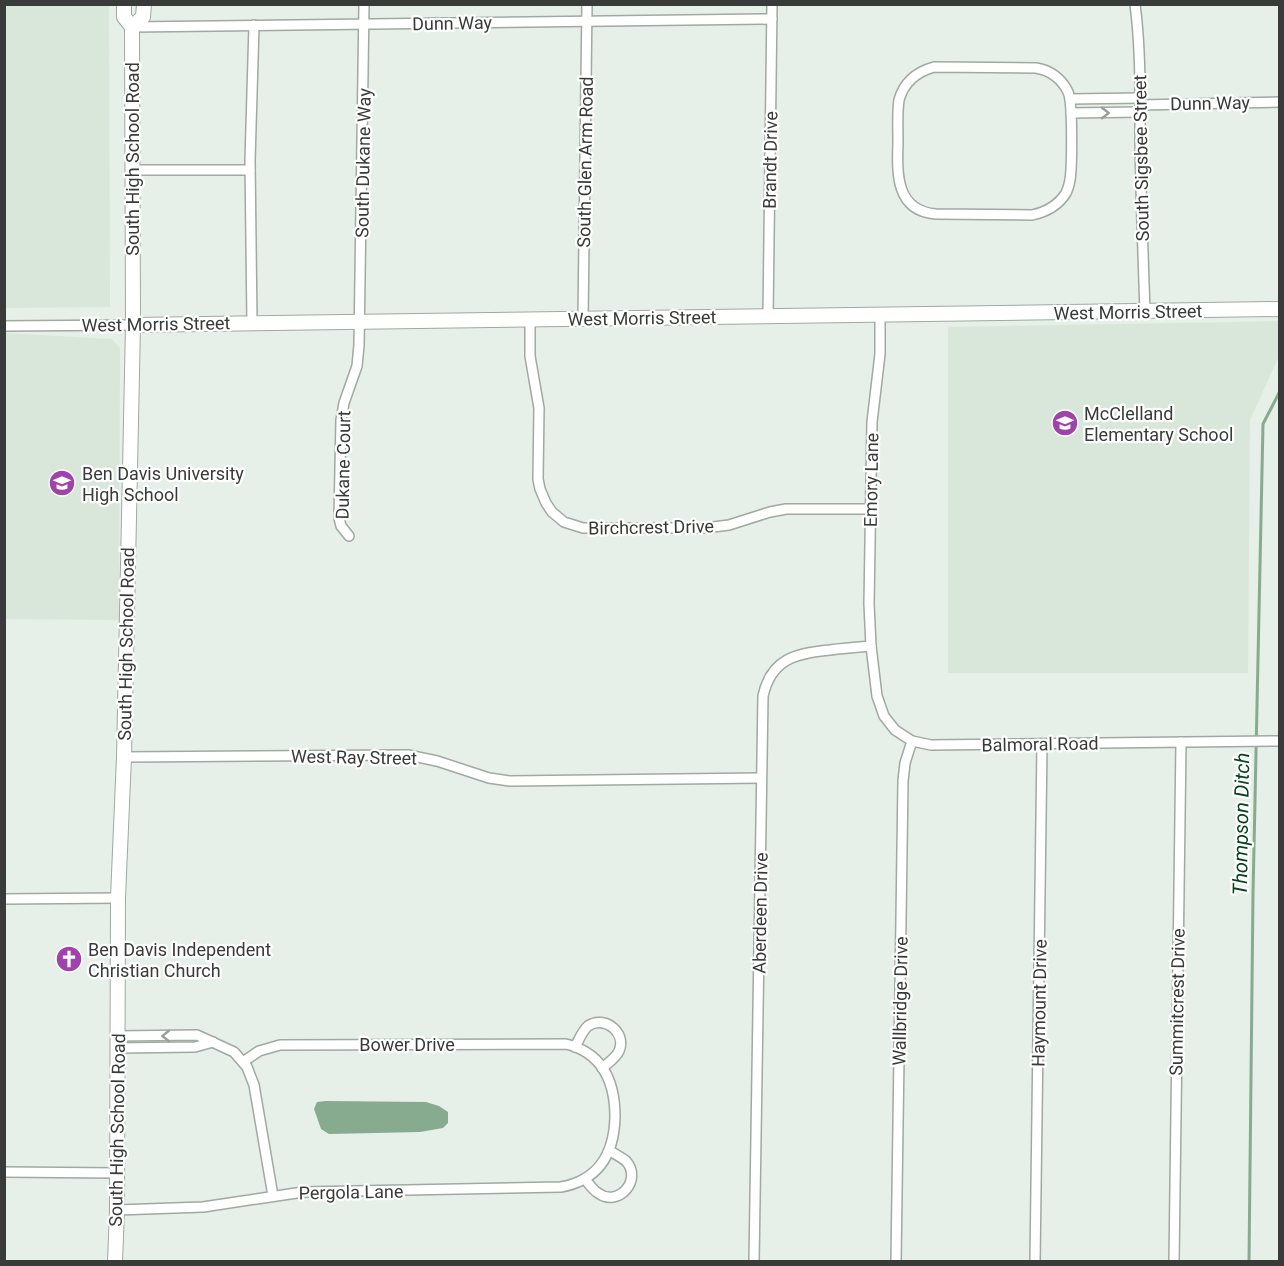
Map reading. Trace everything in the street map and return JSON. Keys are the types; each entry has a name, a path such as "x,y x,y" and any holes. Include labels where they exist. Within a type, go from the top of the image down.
{"street":[{"name":"South High School Road","path":"115,1262 118,898 124,757 133,325 132,27 124,17 124,4"},
{"name":"South High School Road","path":"132,27 143,17 144,4"},
{"name":"South Dukane Way","path":"361,322 364,4"},
{"name":"South Glen Arm Road","path":"583,319 587,4"},
{"name":"Brandt Drive","path":"768,316 772,4"},
{"name":"South Sigsbee Street","path":"1135,4 1138,37 1145,312"},
{"name":"Dunn Way","path":"132,27 772,19"},
{"path":"252,323 250,170 254,25"},
{"path":"934,67 1045,70 1063,84 1071,99 1071,113 1070,179 1064,196 1055,206 1042,213 1032,215 936,214 926,212 911,203 901,189 897,171 898,104 908,81 921,70 934,67"},
{"path":"1071,99 1140,105"},
{"name":"Dunn Way","path":"1140,105 1280,102"},
{"path":"1071,113 1140,105"},
{"path":"132,170 250,170"},
{"name":"West Morris Street","path":"4,326 1280,309"},
{"name":"Emory Lane","path":"872,646 869,608 872,422 880,354 880,315"},
{"name":"Birchcrest Drive","path":"530,320 530,356 538,401 538,480 543,499 560,519 579,528 705,528 729,525 786,509 870,509"},
{"name":"Dukane Court","path":"349,536 341,526 339,518 341,424 344,403 358,357 361,322"},
{"path":"872,646 877,696 881,709 895,730 912,741"},
{"name":"Aberdeen Drive","path":"754,1262 763,696 773,672 786,660 807,652 872,646"},
{"name":"Balmoral Road","path":"912,741 931,745 1280,741"},
{"name":"Wallbridge Drive","path":"896,1262 903,776 912,741"},
{"name":"Summitcrest Drive","path":"1174,1262 1181,742"},
{"name":"Haymount Drive","path":"1035,1262 1042,744"},
{"name":"West Ray Street","path":"124,757 404,755 437,761 489,778 510,781 761,778"},
{"path":"4,899 118,898"},
{"path":"575,1047 584,1030 590,1025 598,1022 611,1025 619,1035 621,1045 616,1057 602,1068"},
{"path":"118,1042 197,1035 234,1052 243,1062 255,1087 273,1196"},
{"name":"Bower Drive","path":"243,1062 259,1051 280,1045 566,1044 592,1057 602,1068 613,1090 615,1116"},
{"name":"Pergola Lane","path":"117,1210 203,1208 303,1192 553,1188 570,1185 585,1179 599,1168 610,1151 615,1116"},
{"path":"585,1179 597,1193 606,1197 614,1197 625,1192 631,1181 630,1168 626,1161 610,1151"},
{"path":"4,1172 116,1173"}],"shaded area":[{"path":"4,5 109,5 110,307 5,308"},
{"path":"1279,321 1279,356 1250,420 1248,673 948,673 948,327"},
{"name":"Ben Davis University High School","path":"5,333 112,339 120,348 119,620 5,619"},
{"path":"317,1102 426,1102 448,1112 448,1123 443,1128 420,1132 329,1134 321,1129 314,1109"}],"waterway":[{"name":"Thompson Ditch","path":"1249,1262 1253,894 1263,424 1280,391"}],"place":[{"name":"McClelland Elementary School","path":"1065,423"},
{"name":"Ben Davis University High School","path":"62,483"},
{"name":"Ben Davis Independent Christian Church","path":"69,959"}]}
